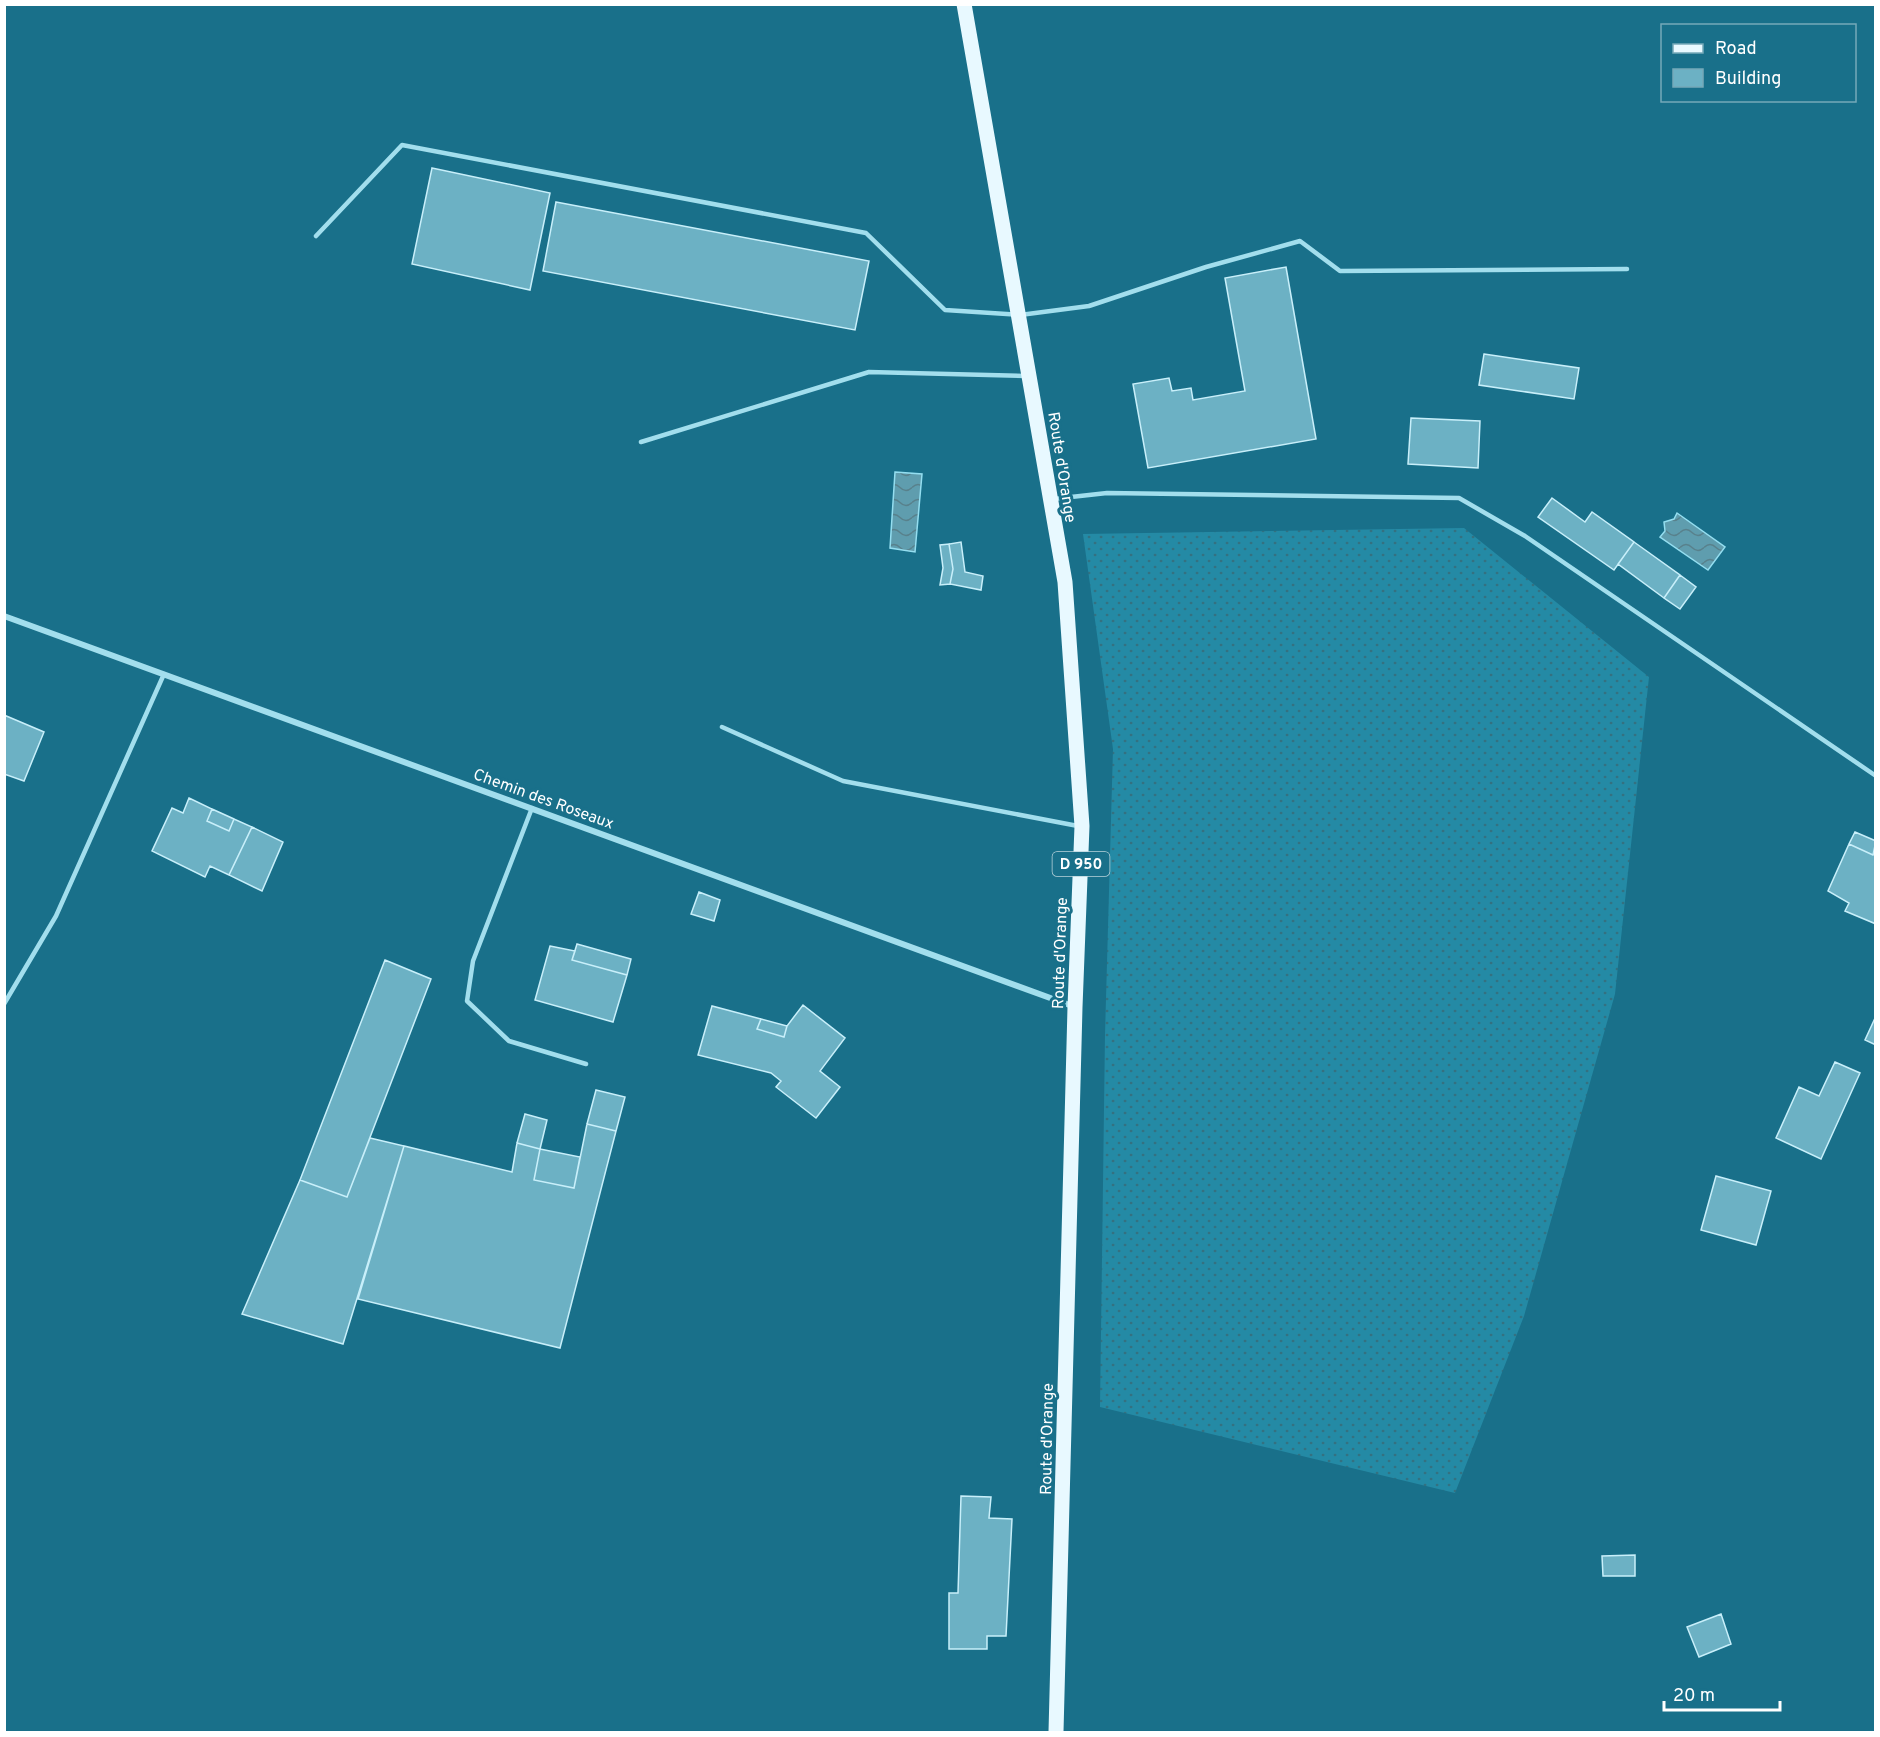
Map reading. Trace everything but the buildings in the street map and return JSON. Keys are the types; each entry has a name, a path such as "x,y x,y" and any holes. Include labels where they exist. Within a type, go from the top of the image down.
{"main road":[{"name":"Route d'Orange","path":"964,4 1065,582 1082,826 1075,1007 1056,1732"}],"street":[{"name":"Chemin des Roseaux","path":"4,616 1075,1007"}],"lane":[{"path":"316,236 402,145 866,233 945,310 1020,315 1089,306 1206,267 1300,241 1340,271 1627,269"},
{"path":"640,442 869,372 1030,376"},
{"path":"1050,500 1107,493 1459,498 1525,536 1875,776"},
{"path":"4,1004 56,916 164,674"},
{"path":"722,727 843,781 1082,826"},
{"path":"532,808 473,961 467,1000 509,1041 586,1064"}],"shaded area":[{"path":"1464,528 1649,677 1615,994 1524,1316 1455,1493 1100,1407 1105,1035 1113,749 1083,534"}],"water":[{"path":"895,472 922,474 915,552 890,548"},
{"path":"1677,513 1725,547 1708,570 1660,537 1665,531 1664,522 1674,519"}]}
